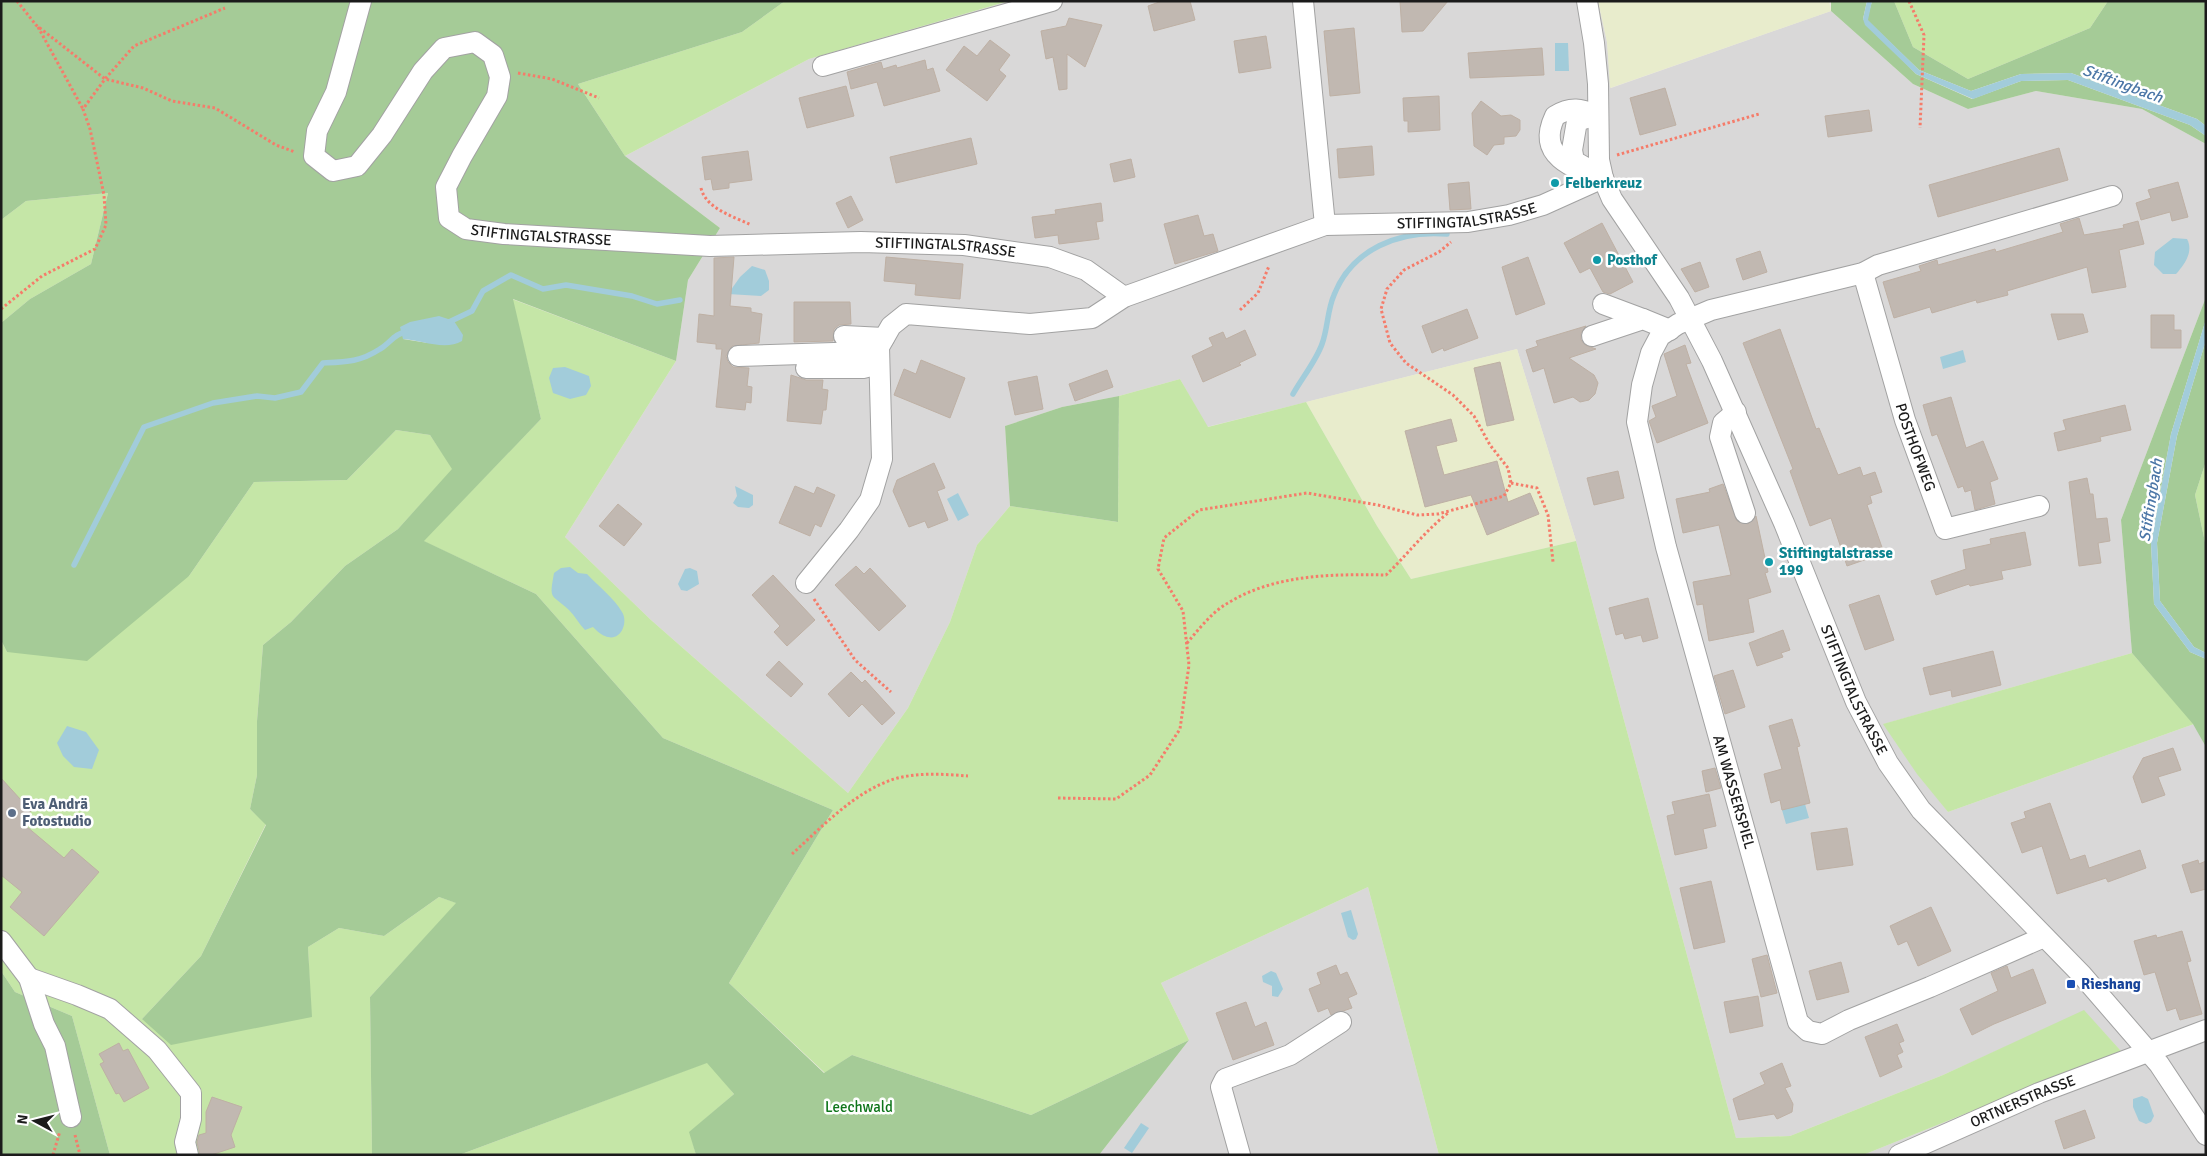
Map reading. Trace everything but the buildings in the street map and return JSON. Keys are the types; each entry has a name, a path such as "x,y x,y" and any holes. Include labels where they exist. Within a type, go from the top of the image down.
{"street":[{"path":"361,1 336,92 317,131 314,156 333,171 357,166 382,136 423,71 444,48 475,42 493,55 498,69"},
{"path":"823,66 1052,1"},
{"path":"1303,1 1325,224"},
{"name":"STIFTINGTALSTRASSE","path":"1587,1 1594,43 1601,169 1612,199 1691,318 1736,412 1784,523 1841,668 1873,738 1921,810 2082,975 2159,1064 2206,1135"},
{"name":"STIFTINGTALSTRASSE","path":"498,69 500,77 497,96 446,187 449,218 466,229 504,234 710,246 861,242 964,245 1050,257 1086,270 1124,297"},
{"path":"1598,115 1578,109 1565,110 1555,116 1549,137 1564,164 1601,169"},
{"name":"STIFTINGTALSTRASSE","path":"881,349 891,326 906,314 1030,324 1092,318 1124,297 1278,243 1325,224 1468,222 1509,215 1543,205 1601,169"},
{"path":"1691,318 1711,310 1863,273 1878,265 2112,196"},
{"name":"POSTHOFWEG","path":"1863,273 1904,420 1945,529 2039,506"},
{"path":"1603,304 1670,330"},
{"name":"AM WASSERSPIEL","path":"1691,318 1660,336 1651,353 1642,385 1637,422 1666,547 1798,1022 1808,1031 1822,1034 1850,1020 1930,988 2044,937"},
{"path":"1592,336 1643,319"},
{"path":"844,336 881,349"},
{"path":"738,356 866,352 881,349"},
{"path":"806,368 863,368 881,349"},
{"path":"806,583 850,530 870,500 882,459 881,349"},
{"path":"1736,412 1723,424 1720,437 1745,513"},
{"path":"1,941 28,978 44,1024 55,1046 71,1118"},
{"path":"28,978 77,994 110,1009 157,1050 191,1093 191,1120 185,1142 188,1155"},
{"path":"1240,1155 1221,1086 1225,1079 1290,1055 1341,1022"},
{"path":"2147,1051 2206,1030"},
{"name":"ORTNERSTRASSE","path":"1900,1155 2039,1093 2147,1051"}],"path":[{"path":"1,309 42,276 95,249 106,225 104,195 84,110 36,25 17,1"},
{"path":"1908,1 1924,35 1920,128"},
{"path":"84,110 105,79 134,46 225,8"},
{"path":"36,25 105,79 143,88 172,101 215,108 276,145 294,152 315,148"},
{"path":"498,69 552,79 600,98"},
{"path":"1601,169 1759,114"},
{"path":"701,188 704,199 718,209 752,225 760,226"},
{"path":"1058,798 1116,799 1150,775 1180,729 1189,665 1183,611 1158,569 1164,538 1199,510 1307,493 1378,505 1418,515 1450,511 1504,496 1512,483 1508,468 1490,445 1474,416 1453,395 1406,364 1390,343 1381,310 1387,289 1404,270 1439,252 1458,235 1468,222"},
{"path":"1240,310 1258,293 1278,243"},
{"path":"1512,483 1537,488 1548,516 1553,562"},
{"path":"1187,644 1201,626 1228,603 1263,587 1302,578 1386,575 1409,554 1435,523 1450,511"},
{"path":"806,583 823,614 854,660 891,692"},
{"path":"792,854 850,803 891,780 933,774 968,776"}],"shaded area":[{"path":"1009,1 1598,1 1607,42 1611,88 1831,11 1913,84 1968,109 2036,91 2142,109 2206,144 2206,297 2121,520 2132,653 1884,724 1948,812 2194,724 2206,747 2206,1155 1863,1155 2121,1051 2084,1011 1943,1075 1790,1136 1736,1138 1576,541 1517,349 1207,427 1180,379 1119,396 1062,407 1005,426 1010,506 977,545 950,622 908,708 848,793 651,620 565,537 676,361 688,280 720,228 625,156 809,59"},
{"path":"1368,887 1439,1155 1099,1155 1189,1040 1161,983"}],"green space":[{"name":"Leechwald","path":"1,1 785,1 742,32 578,84 625,156 720,228 688,280 676,361 513,299 541,419 424,541 536,594 663,738 833,810 729,983 824,1073 852,1055 1031,1115 1189,1040 1099,1155 696,1155 689,1132 734,1094 707,1063 459,1155 372,1155 370,997 456,903 439,897 384,936 339,928 308,947 312,1017 171,1045 142,1019 201,956 266,825 250,809 257,775 257,721 263,645 291,622 345,566 398,529 452,469 430,435 396,430 347,480 254,482 189,576 87,661 7,652 1,640 1,323 30,299 91,264 108,193 26,201 1,220","holes":["447,319 451,321 428,343 403,339"]},
{"path":"785,1 1009,1 809,59 625,156 578,84 742,32"},
{"path":"1598,1 1829,1 1831,11 1610,88 1607,42"},
{"path":"1831,1 1867,1 1863,19 1916,74 1972,99 2021,81 2068,80 2190,125 2206,136 2206,144 2142,109 2036,91 1968,109 1913,84 1831,11"},
{"path":"1872,1 1894,1 1913,47 1968,79 2090,28 2108,1 2206,1 2206,126 2197,119 2071,73 2021,74 1971,91 1919,70 1867,20"},
{"path":"1894,1 2108,1 2090,28 1968,79 1913,47"},
{"path":"108,193 91,264 30,299 1,323 1,220 26,201"},
{"path":"2206,297 2206,319 2171,434 2151,543 2154,604 2190,652 2206,659 2206,747 2193,724 2132,653 2121,520"},
{"path":"512,299 676,361 565,537 651,620 848,793 908,708 950,622 977,545 1010,506 1118,522 1119,396 1180,379 1208,427 1306,402 1377,526 1411,579 1576,541 1736,1138 1790,1136 1943,1075 2084,1010 2121,1051 1863,1155 1439,1155 1368,887 1161,983 1189,1040 1031,1115 852,1055 825,1073 729,983 833,810 663,738 536,594 423,541 541,419"},
{"path":"2206,340 2206,461 2195,495 2206,547 2206,653 2194,647 2160,601 2157,543 2177,436"},
{"path":"1517,349 1576,541 1411,579 1377,526 1306,402"},
{"path":"1119,396 1118,522 1010,506 1005,426 1062,407"},
{"path":"396,430 430,435 453,469 398,529 345,566 291,622 263,645 257,721 257,775 250,809 266,824 201,956 142,1019 311,1017 308,947 339,928 384,936 439,897 457,903 370,997 372,1155 110,1155 72,1016 15,992 1,971 1,640 7,652 189,576 254,482 347,480"},
{"path":"2206,461 2206,547 2195,495"},
{"path":"2132,653 2194,724 1948,812 1917,774 1883,724"},
{"path":"1,971 15,992 72,1016 110,1155 1,1155"},
{"path":"708,1062 734,1094 690,1132 696,1155 459,1155"}],"water":[{"name":"Stiftingbach","path":"1867,1 1872,1 1868,20 1919,70 1971,91 2021,74 2071,73 2197,119 2206,126 2206,136 2190,125 2068,80 2021,81 1973,99 1916,74 1865,25 1863,19"},
{"path":"1555,43 1568,43 1569,71 1555,71"},
{"path":"2173,238 2187,239 2189,253 2176,274 2163,274 2154,265 2155,252"},
{"path":"752,266 765,270 769,281 769,290 761,296 728,294 740,277"},
{"path":"439,316 454,321 463,335 462,341 455,344 441,345 403,339 400,327 410,322"},
{"name":"Stiftingbach","path":"2206,319 2206,340 2177,436 2157,543 2160,601 2194,647 2206,653 2206,659 2190,652 2154,604 2151,543 2171,434"},
{"path":"1963,350 1966,362 1943,369 1940,357"},
{"path":"565,367 589,376 591,386 586,395 570,399 553,393 549,378 553,368"},
{"path":"735,486 753,495 753,505 749,508 738,507 733,503 737,496"},
{"path":"958,493 969,515 958,521 947,499"},
{"path":"570,567 578,573 587,574 619,607 624,616 624,626 622,631 615,637 602,635 593,627 585,630 569,610 553,596 554,573 561,568"},
{"path":"690,568 697,571 699,584 687,591 681,590 678,584 685,569"},
{"path":"67,726 86,732 99,750 92,769 74,767 63,756 57,743"},
{"path":"1805,804 1809,818 1786,824 1782,810"},
{"path":"1351,910 1358,934 1356,939 1353,940 1348,937 1341,913"},
{"path":"1271,971 1276,973 1283,989 1278,997 1272,996 1272,986 1263,982 1262,976"},
{"path":"2142,1096 2148,1099 2154,1116 2151,1122 2146,1124 2139,1121 2133,1107 2133,1099"},
{"path":"1141,1123 1149,1128 1132,1153 1124,1148"}],"waterway":[{"path":"1293,394 1319,350 1324,338 1334,295 1342,279 1352,266 1365,254 1395,239 1412,235 1447,234"},
{"path":"449,322 472,311 483,291 511,275 543,289 566,285 632,296 657,304 680,300"},
{"path":"74,565 144,427 213,403 257,396 275,398 301,392 323,363 346,362 366,357 383,347 395,336 406,332"}],"place":[{"name":"Felberkreuz","path":"1555,183"},
{"name":"Posthof","path":"1597,260"},
{"name":"Stiftingtalstrasse 199","path":"1769,562"},
{"name":"Eva Andrä Fotostudio","path":"12,813"},
{"name":"Rieshang","path":"2071,984"}]}
